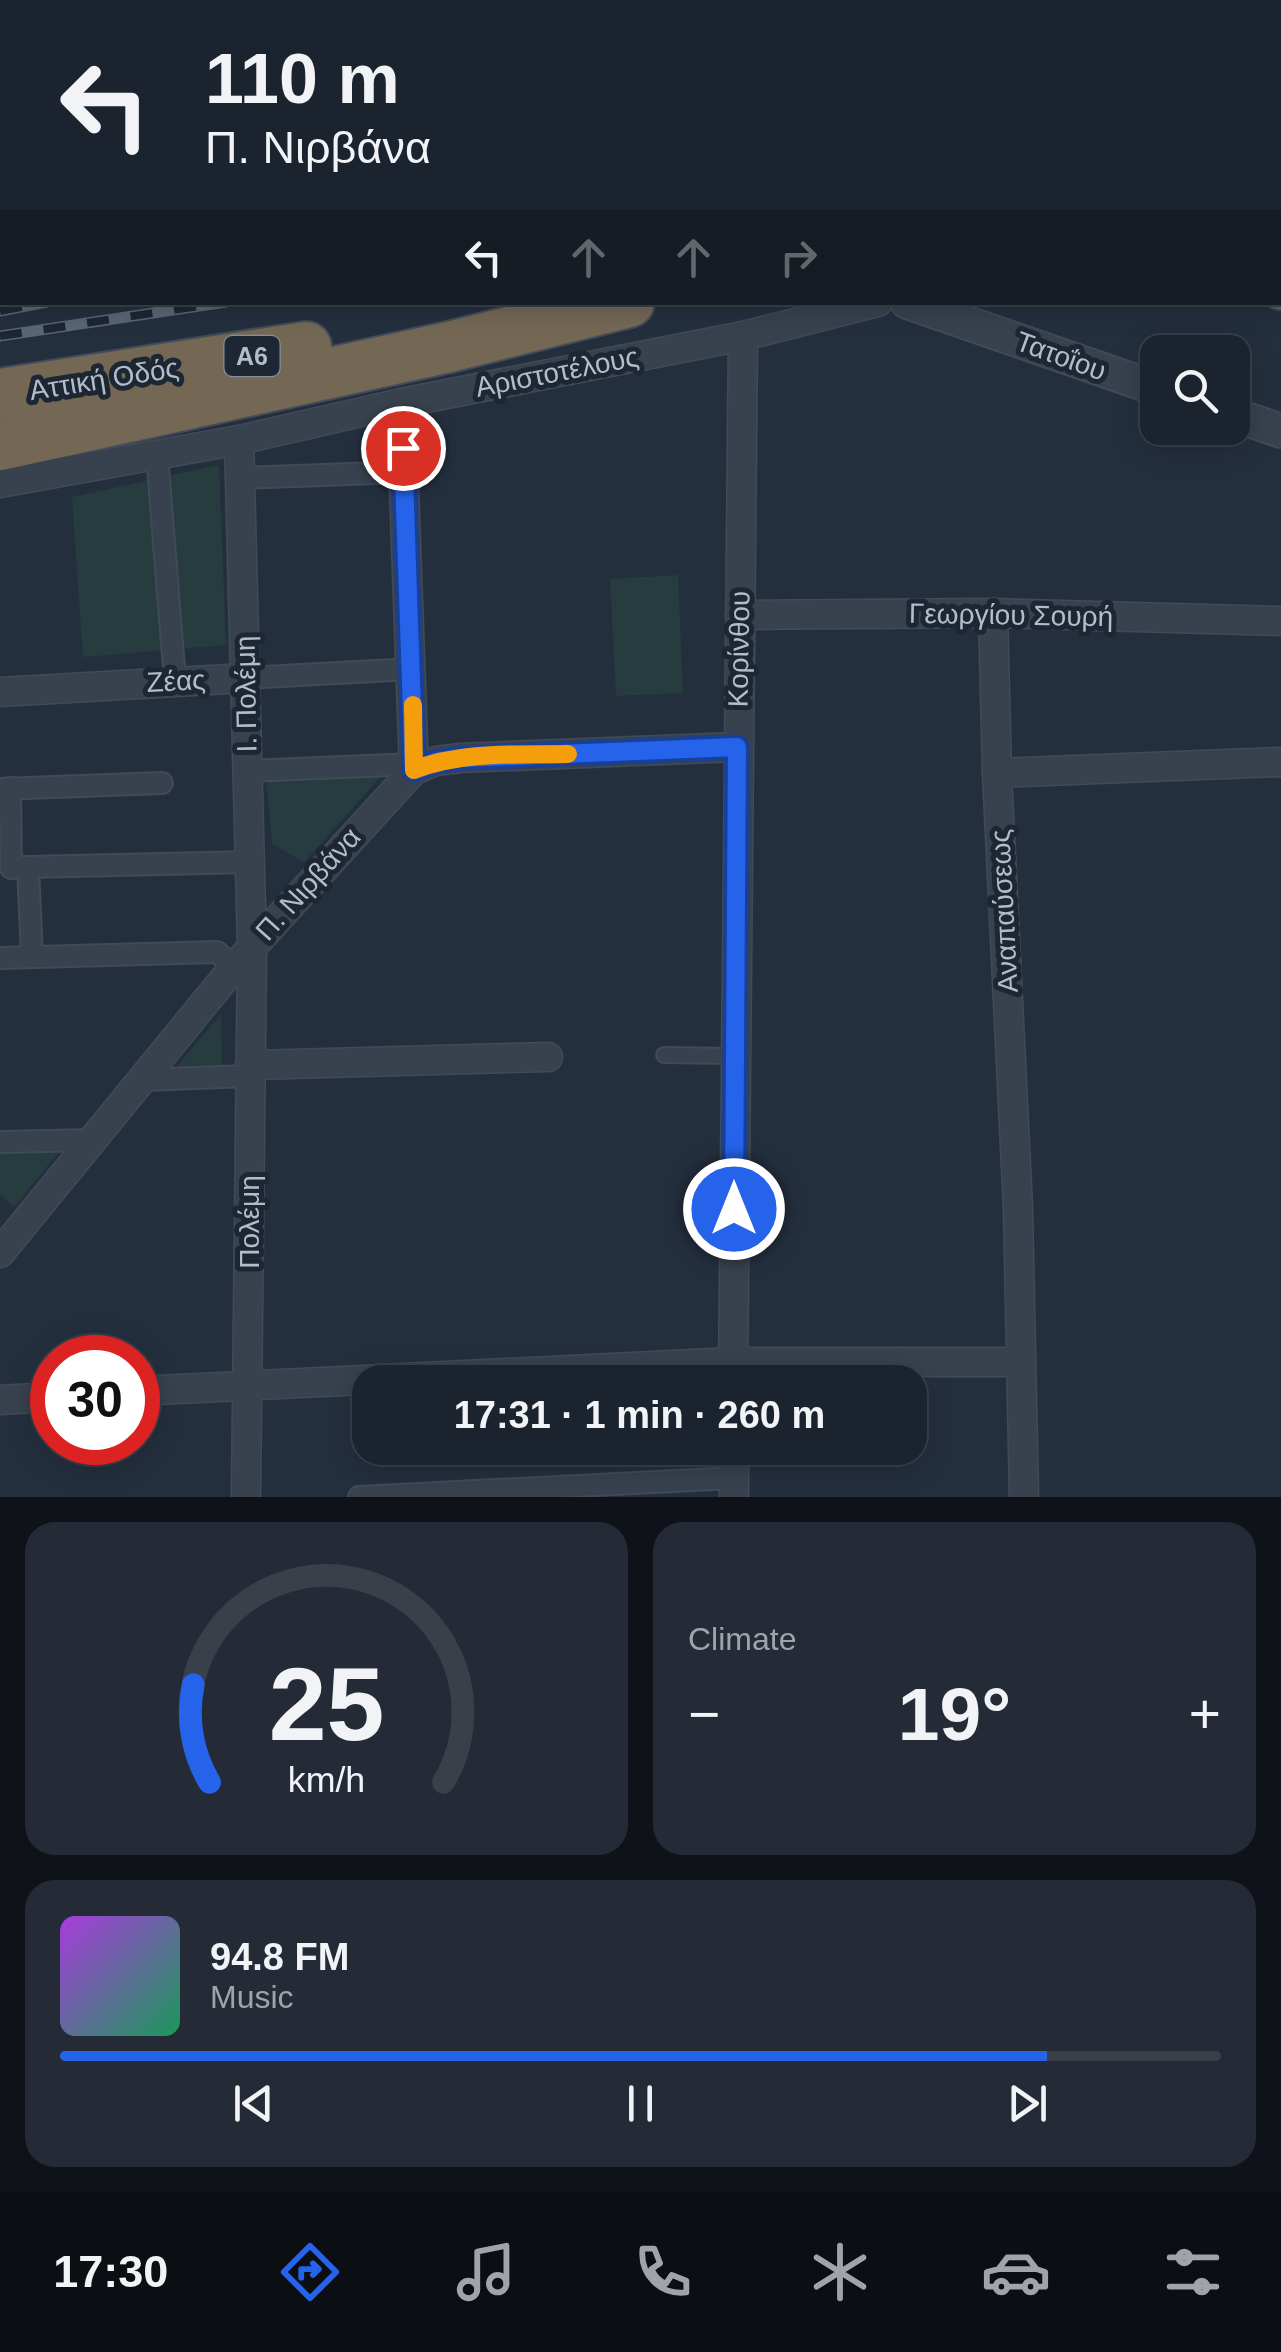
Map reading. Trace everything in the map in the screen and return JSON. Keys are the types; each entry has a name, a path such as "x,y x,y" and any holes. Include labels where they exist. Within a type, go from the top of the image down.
{"highway":[{"name":"Αττική Οδός","path":"0,394 295,350 489,305"},
{"path":"0,444 449,347 616,305"}],"street":[{"name":"Αριστοτέλους","path":"0,483 239,440 400,403 743,336 866,305"},
{"name":"Τατοΐου","path":"916,305 1140,383"},
{"name":"Κορίνθου","path":"733,1365 743,336"},
{"path":"400,403 414,767"},
{"path":"1250,420 1281,431"},
{"name":"Ι. Πολέμη","path":"239,440 250,862 243,957"},
{"path":"157,455 175,682"},
{"path":"240,478 404,472"},
{"name":"Γεωργίου Σουρή","path":"740,615 994,613 1281,621"},
{"name":"Αναπαύσεως","path":"994,613 997,774 1018,1208 1024,1497"},
{"name":"Ζέας","path":"0,692 412,668"},
{"path":"248,771 414,767 461,758 737,747"},
{"path":"997,774 1281,762"},
{"name":"Π. Νιρβάνα","path":"0,1253 243,957 414,767"},
{"path":"162,783 5,788 11,868 250,862"},
{"path":"28,867 32,956"},
{"path":"0,958 217,952 243,957"},
{"name":"Πολέμη","path":"243,957 250,1071 246,1497"},
{"path":"142,1080 548,1057"},
{"path":"0,1142 93,1140"},
{"path":"927,1365 1020,1362"},
{"path":"160,1390 352,1381"},
{"path":"0,1400 30,1398"},
{"path":"359,1497 734,1488"}],"lane":[{"path":"664,1055 734,1056"}],"green space":[{"path":"219,465 226,645 83,657 72,497"},
{"path":"678,575 683,693 616,696 610,579"},
{"path":"384,773 304,862 272,844 266,777"},
{"path":"221,1014 222,1068 174,1070"},
{"path":"0,1152 59,1152 14,1207 0,1195"}],"railway":[{"path":"0,311 31,305"},
{"path":"0,336 206,305"}],"slow traffic":[{"path":"413,705 414,770 461,758 568,754"}],"route":[{"path":"403,448 414,770 461,758 737,747 734,1209"}]}
